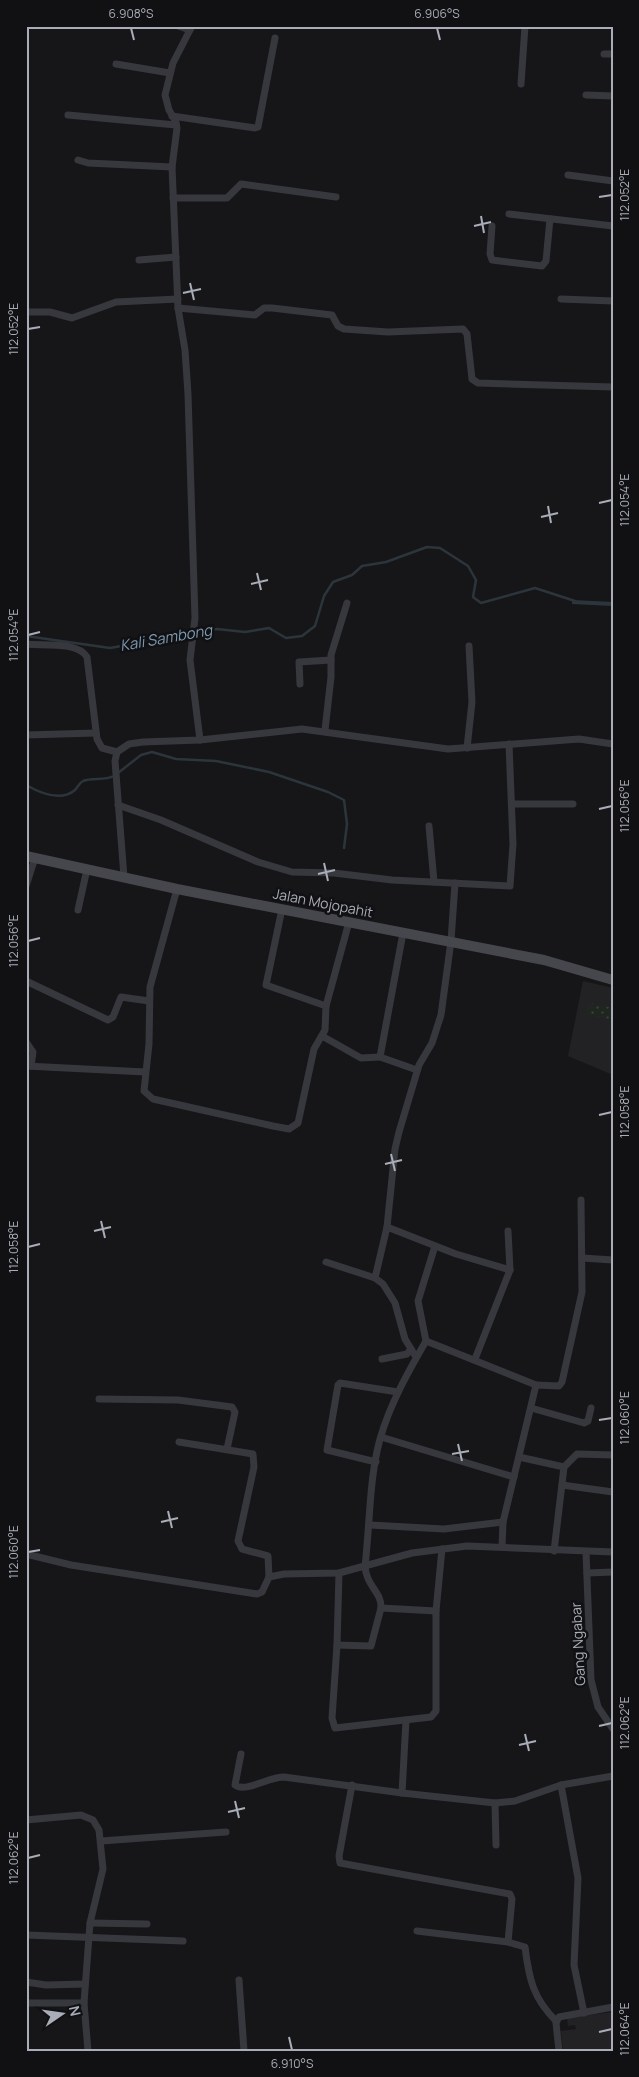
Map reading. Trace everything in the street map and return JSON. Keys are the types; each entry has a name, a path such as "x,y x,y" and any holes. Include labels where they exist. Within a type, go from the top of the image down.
{"street":[{"path":"178,26 191,28 170,73 165,95 168,110 176,125 172,167 173,198 178,308 186,350 195,625 190,660 200,740"},
{"path":"521,84 525,26"},
{"path":"172,116 257,128 260,123 275,38"},
{"path":"604,54 613,54"},
{"path":"116,64 170,73"},
{"path":"586,95 613,96"},
{"path":"68,115 176,125"},
{"path":"78,160 88,163 172,167"},
{"path":"568,175 613,181"},
{"path":"173,198 227,198 241,184 336,198"},
{"path":"509,214 613,226"},
{"path":"492,226 490,256 492,260 542,266 546,261 550,219"},
{"path":"139,260 176,257"},
{"path":"26,312 50,312 72,318 80,317 116,302 178,299"},
{"path":"561,299 613,301"},
{"path":"178,308 255,315 264,308 272,308 332,315 338,326 344,329 388,332 463,329 467,334 472,379 478,384 613,387"},
{"path":"325,730 333,646 347,603"},
{"path":"26,644 72,648 84,652 87,657 96,733 102,748 117,752"},
{"path":"467,748 472,702 469,646"},
{"path":"300,684 299,662 331,660"},
{"path":"124,877 115,761 117,752 129,744 200,740 302,729 325,730 434,747 467,748 579,739 613,744"},
{"path":"26,735 96,733"},
{"path":"118,805 140,812 274,868 301,873 334,873 392,880 508,886 511,885 512,804 509,744"},
{"path":"512,804 573,804"},
{"path":"429,826 434,882"},
{"path":"26,886 31,857"},
{"name":"Jalan Mojopahit","path":"31,857 177,889 544,960 613,980"},
{"path":"78,910 87,869"},
{"path":"375,1278 387,1227 395,1149 417,1070 432,1043 440,1015 452,941 455,883"},
{"path":"177,889 150,987 148,1001 149,1044 144,1091 153,1099 289,1129 298,1123 314,1049 325,1030 326,1006 349,922"},
{"path":"282,909 266,985 326,1006"},
{"path":"380,1057 404,933"},
{"path":"26,981 108,1020 113,1017 121,997 148,1001"},
{"path":"322,1036 361,1058 380,1057 417,1070"},
{"path":"26,1042 33,1052 28,1066 145,1072"},
{"path":"426,1341 536,1384 559,1386 562,1382 581,1300 581,1200"},
{"path":"387,1227 435,1246 510,1270"},
{"path":"475,1359 510,1270 508,1231"},
{"path":"337,1645 371,1646 381,1608 380,1597 366,1579 365,1566 376,1462 381,1437 398,1392 426,1341 418,1301 435,1246"},
{"path":"582,1258 613,1260"},
{"path":"326,1262 375,1278 383,1284 390,1292 405,1339 416,1357"},
{"path":"382,1359 407,1354 411,1349"},
{"path":"376,1462 327,1450 338,1385 340,1383 398,1392"},
{"path":"502,1547 503,1522 536,1384"},
{"path":"99,1399 178,1400 232,1407 235,1410 227,1449"},
{"path":"531,1408 584,1423 588,1422 591,1408"},
{"path":"381,1437 514,1477"},
{"path":"26,1554 72,1565 234,1592 260,1594 269,1577 268,1556 242,1549 238,1541 255,1458 248,1452 179,1442"},
{"path":"554,1550 564,1467 577,1454 613,1455"},
{"path":"519,1457 564,1467"},
{"path":"562,1485 613,1492"},
{"path":"370,1525 444,1529 503,1522"},
{"path":"269,1577 284,1574 338,1573 400,1556 467,1546 613,1552"},
{"path":"338,1573 337,1645 332,1718 334,1727 431,1717 436,1711 436,1611 442,1549"},
{"name":"Gang Ngabar","path":"586,1552 592,1688 598,1707 613,1729"},
{"path":"587,1573 613,1572"},
{"path":"381,1608 436,1611"},
{"path":"402,1792 406,1720"},
{"path":"241,1754 235,1785 237,1787 249,1787 265,1780 279,1777 495,1803 514,1800 561,1785 613,1776"},
{"path":"352,1785 340,1863 510,1894 512,1900 508,1942"},
{"path":"561,1785 578,1878 574,1965 584,2012"},
{"path":"495,1803 496,1845"},
{"path":"26,1820 81,1814 88,1816 97,1825 101,1842 103,1869 88,1939 84,2003 88,2051"},
{"path":"101,1842 226,1832"},
{"path":"90,1923 147,1924"},
{"path":"417,1931 508,1942 525,1948 534,1992 544,2008 556,2021 559,2051"},
{"path":"26,1935 88,1939 182,1941"},
{"path":"239,1980 244,2051"},
{"path":"26,1982 46,1985 85,1984"},
{"path":"26,2003 84,2003"},
{"path":"556,2021 560,2016 613,2007"}],"shaded area":[{"path":"572,600 613,602 613,606 572,604"},
{"path":"583,981 613,988 613,1075 568,1056"},
{"path":"590,1003 613,1008 613,1020 587,1014"},
{"path":"613,2012 613,2051 563,2051 561,2031 576,2029 575,2025 568,2026 567,2018"}],"waterway":[{"name":"Kali Sambong","path":"26,636 110,648 217,629 245,632 269,628 286,638 302,636 315,626 324,596 333,582 352,575 362,566 386,562 427,547 440,548 468,566 476,580 473,597 481,603 535,588 575,601"},
{"path":"118,773 141,755 152,752 176,759 216,761 269,772 328,792 344,800 347,824 344,848"},
{"path":"26,785 38,791 57,796 69,794 83,781 114,776"}]}
